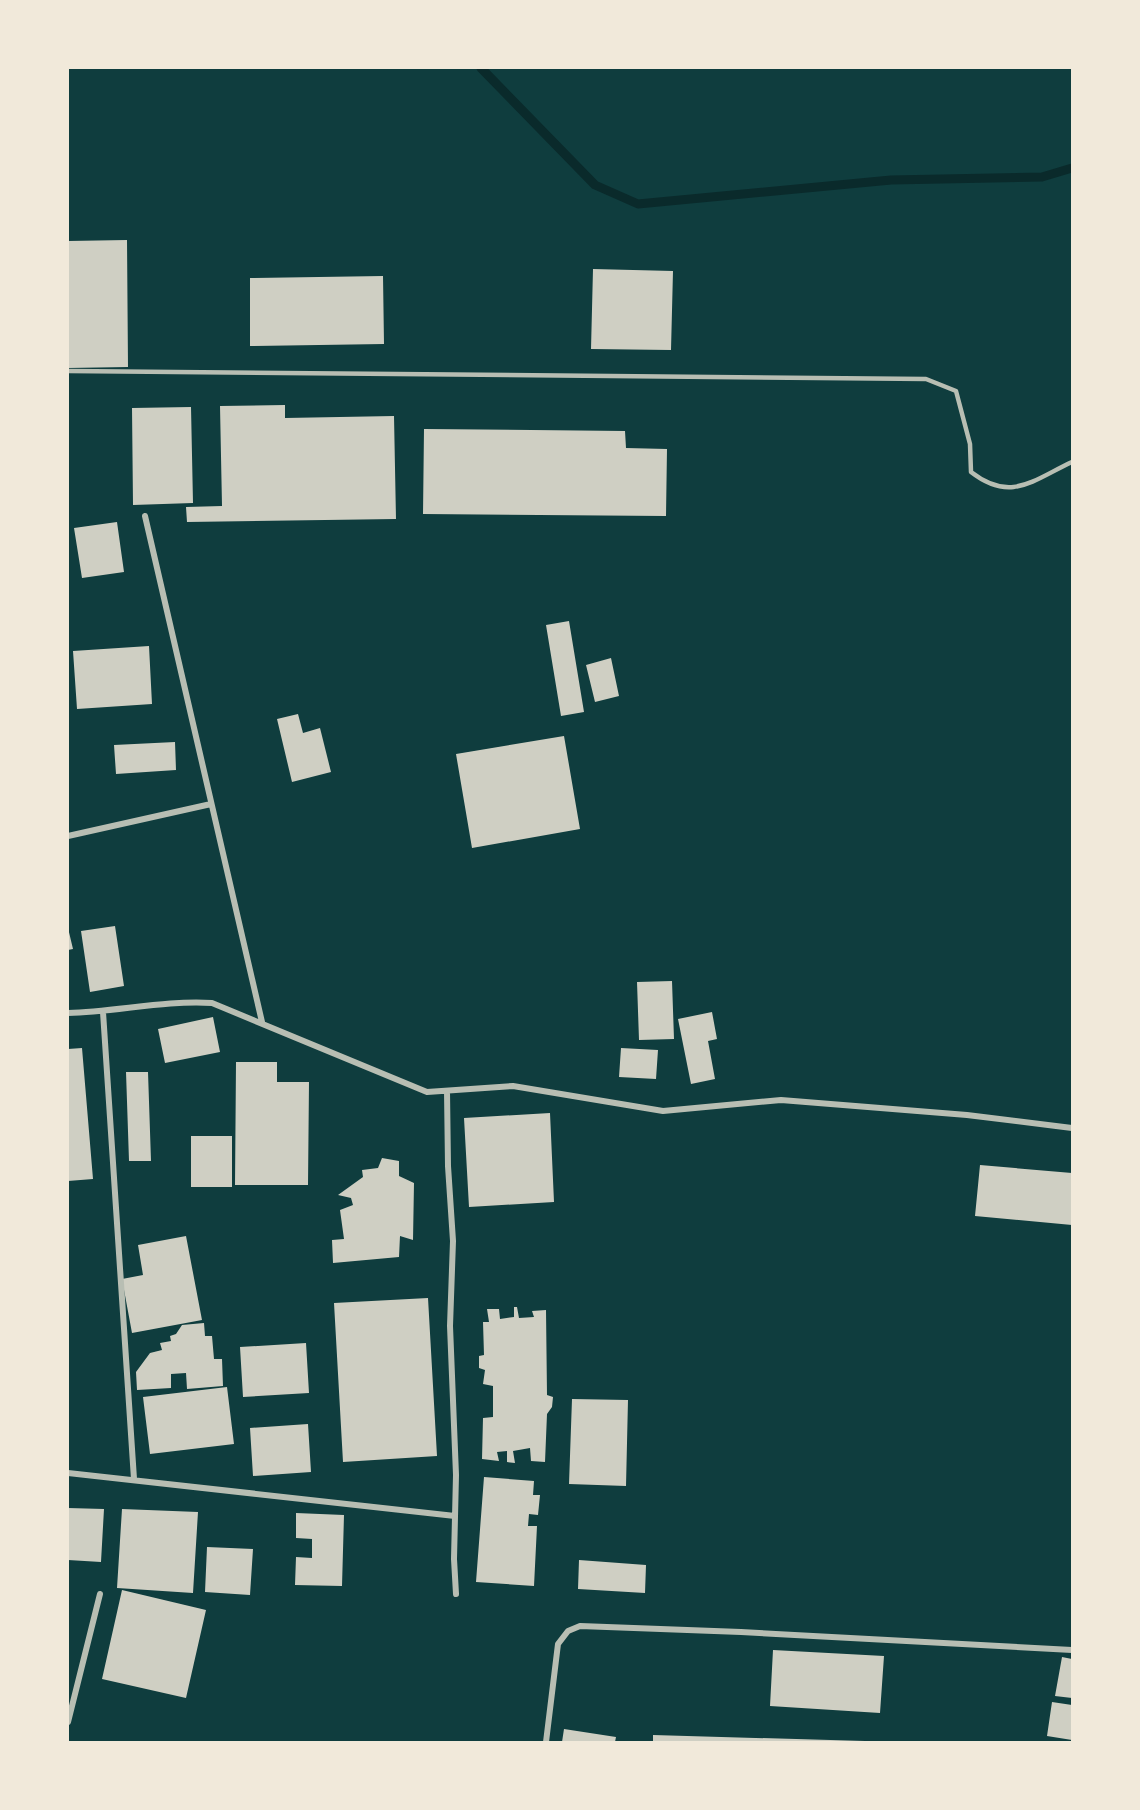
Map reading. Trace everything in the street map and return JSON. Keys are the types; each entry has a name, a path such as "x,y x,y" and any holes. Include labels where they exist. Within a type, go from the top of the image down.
{"street":[{"path":"145,516 262,1022"},
{"path":"68,836 211,804"},
{"path":"68,1013 103,1012 189,1001 212,1003 427,1092 513,1086 663,1111 781,1100 967,1115 1072,1128"},
{"path":"103,1012 134,1479"},
{"path":"447,1091 448,1166 453,1241 450,1326 455,1516 453,1559 456,1594"},
{"path":"68,1473 455,1516"},
{"path":"68,1722 100,1594"},
{"path":"546,1743 558,1644 568,1631 580,1626 741,1632 1072,1650"}],"lane":[{"path":"68,371 926,379 956,391 970,444 972,471 982,480 993,486 1013,489 1072,462"}],"building":[{"path":"127,240 128,367 68,368 68,241"},
{"path":"593,269 673,271 671,350 591,349"},
{"path":"383,276 384,344 250,346 250,278"},
{"path":"285,405 285,418 394,416 396,519 187,522 186,507 222,506 220,406"},
{"path":"191,407 193,503 133,505 132,408"},
{"path":"424,429 625,431 626,448 667,449 666,516 423,514"},
{"path":"117,522 124,572 82,578 74,528"},
{"path":"569,621 584,712 561,716 546,625"},
{"path":"149,646 152,704 77,709 73,651"},
{"path":"611,658 619,696 595,702 586,665"},
{"path":"298,714 303,733 320,728 331,772 292,782 277,719"},
{"path":"564,736 580,829 472,848 456,754"},
{"path":"175,742 176,770 116,774 114,745"},
{"path":"115,926 124,986 90,992 81,931"},
{"path":"68,928 73,949 68,950"},
{"path":"672,981 674,1039 639,1040 637,982"},
{"path":"712,1012 717,1039 708,1041 715,1079 691,1084 678,1019"},
{"path":"213,1017 220,1052 165,1063 158,1029"},
{"path":"82,1048 93,1179 68,1181 68,1049"},
{"path":"621,1048 658,1050 656,1079 619,1077"},
{"path":"236,1062 277,1062 277,1082 309,1082 308,1185 235,1185"},
{"path":"126,1072 148,1072 151,1161 129,1161"},
{"path":"550,1113 554,1202 469,1207 464,1118"},
{"path":"191,1136 232,1136 232,1187 191,1187"},
{"path":"382,1158 399,1161 399,1176 414,1183 413,1240 400,1236 399,1257 333,1263 332,1240 344,1239 340,1210 353,1205 351,1198 338,1195 363,1177 362,1170 378,1168"},
{"path":"980,1165 1072,1173 1072,1225 975,1216"},
{"path":"186,1236 202,1320 132,1333 122,1279 143,1275 138,1245"},
{"path":"428,1298 437,1456 343,1462 334,1303"},
{"path":"514,1307 517,1307 519,1318 534,1317 532,1311 546,1310 547,1395 553,1397 552,1407 547,1414 545,1462 531,1461 530,1448 513,1451 515,1463 507,1462 507,1451 497,1452 499,1461 482,1459 483,1418 493,1417 493,1386 483,1384 485,1370 479,1368 479,1356 484,1355 483,1322 489,1322 487,1309 499,1309 500,1319 514,1317"},
{"path":"204,1323 205,1336 212,1336 214,1359 222,1359 223,1386 187,1389 186,1373 171,1374 171,1388 137,1390 136,1372 150,1353 162,1350 160,1343 171,1341 170,1336 176,1334 182,1325"},
{"path":"306,1343 309,1393 243,1397 240,1347"},
{"path":"227,1387 234,1444 150,1454 143,1397"},
{"path":"572,1399 628,1400 626,1486 569,1484"},
{"path":"308,1424 311,1472 253,1476 250,1428"},
{"path":"484,1477 534,1481 533,1495 540,1495 538,1515 529,1514 528,1526 537,1526 534,1586 476,1582"},
{"path":"68,1508 104,1509 101,1562 68,1560"},
{"path":"122,1509 198,1512 193,1593 117,1588"},
{"path":"296,1513 344,1515 342,1586 295,1585 296,1557 312,1558 312,1539 296,1538"},
{"path":"207,1547 253,1549 250,1595 205,1592"},
{"path":"579,1560 646,1565 645,1593 578,1589"},
{"path":"122,1590 206,1610 186,1698 102,1679"},
{"path":"773,1650 884,1656 880,1713 770,1706"},
{"path":"1062,1657 1072,1659 1072,1698 1055,1696"},
{"path":"1052,1702 1072,1705 1072,1740 1047,1736"},
{"path":"564,1729 616,1737 615,1742 562,1742"},
{"path":"653,1735 865,1741 653,1742"}],"waterway":[{"path":"481,68 595,185 638,204 891,180 1042,177 1072,168"}]}
